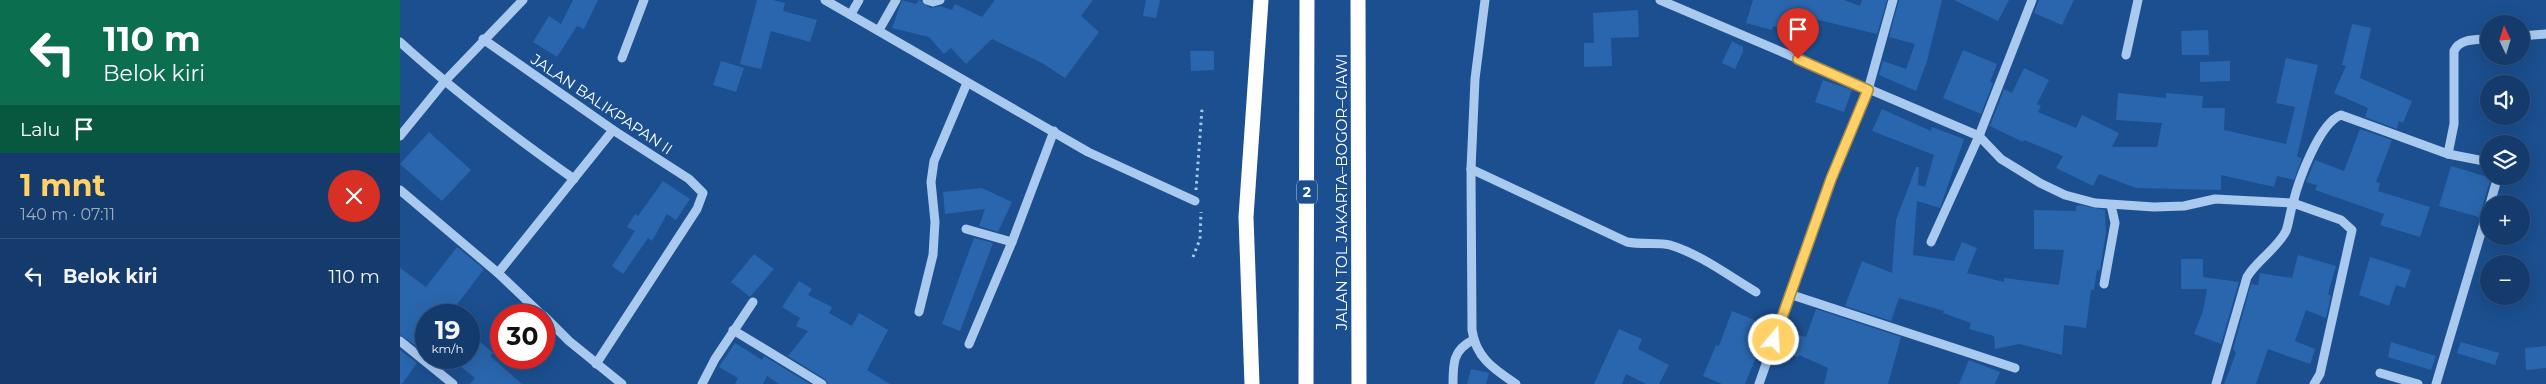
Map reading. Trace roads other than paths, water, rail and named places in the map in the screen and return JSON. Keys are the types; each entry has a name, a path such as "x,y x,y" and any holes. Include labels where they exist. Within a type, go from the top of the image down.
{"highway":[{"path":"1252,384 1246,217 1261,0"},
{"name":"2","path":"1306,384 1307,0"},
{"name":"JALAN TOL JAKARTA–BOGOR–CIAWI","path":"1358,0 1359,384"}],"street":[{"path":"400,136 444,82 483,39 523,0"},
{"path":"622,58 644,0"},
{"path":"825,0 1088,152 1194,200"},
{"path":"850,14 859,0"},
{"path":"879,30 896,0"},
{"path":"927,0 934,2 940,0"},
{"path":"1485,0 1475,79 1471,169 1473,340 1477,351 1488,365 1516,384"},
{"path":"1660,0 1978,136 2001,159 2040,183 2065,195 2111,205 2184,206 2215,199 2292,203 2341,220 2352,230 2320,374 2314,384"},
{"path":"1759,384 1789,294 1831,179 1868,90 1893,0"},
{"path":"1931,242 1978,136 2032,0"},
{"path":"2126,55 2138,0"},
{"path":"2530,35 2546,34"},
{"name":"JALAN BALIKPAPAN II","path":"483,39 613,130 689,180 703,193 697,209 596,364"},
{"path":"2448,154 2454,124 2454,51 2456,46 2463,42 2480,40"},
{"path":"400,42 444,82 503,128 574,179"},
{"path":"919,312 933,255 936,222 931,182 934,161 967,83"},
{"path":"2216,384 2247,277 2254,266 2269,252 2286,230 2297,184 2320,138 2332,120 2341,115 2448,154 2480,160"},
{"path":"498,273 613,130"},
{"path":"969,344 1012,242 1054,131"},
{"path":"1471,169 1627,242 1641,245 1667,244 1685,250 1756,292"},
{"path":"400,190 498,273 530,304"},
{"path":"2104,284 2115,223 2111,205"},
{"path":"966,229 1012,242"},
{"path":"2436,384 2480,235"},
{"path":"1789,294 2015,368"},
{"path":"702,384 733,330 754,302"},
{"path":"555,327 596,364 622,384"},
{"path":"733,330 822,384"},
{"path":"1452,384 1455,355 1464,344 1473,340"},
{"path":"400,341 453,384"},
{"path":"2380,373 2418,384"}]}
